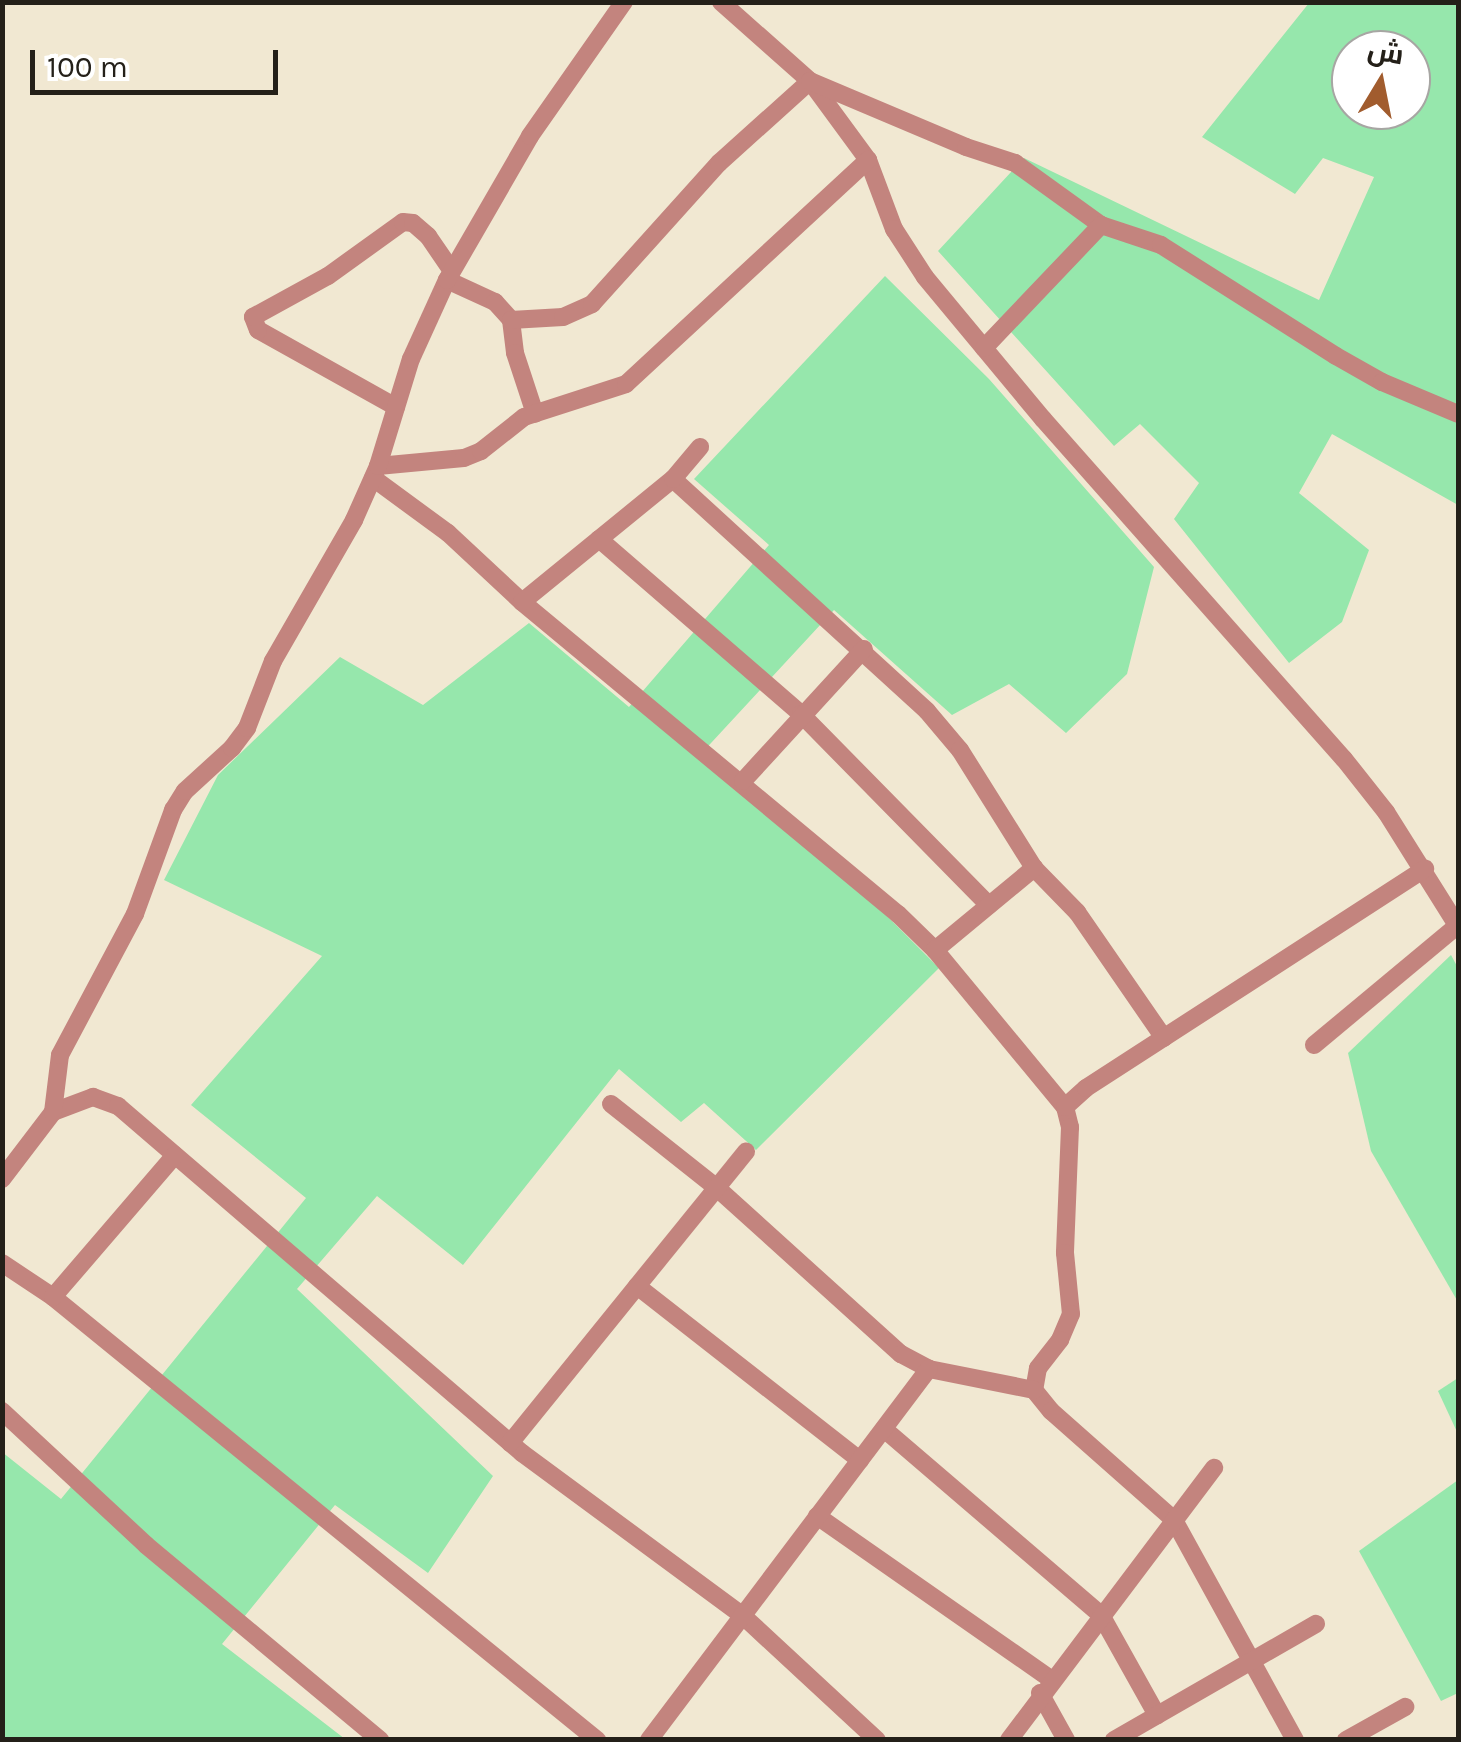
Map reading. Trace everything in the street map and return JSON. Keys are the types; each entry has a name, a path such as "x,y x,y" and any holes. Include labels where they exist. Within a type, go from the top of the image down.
{"street":[{"path":"2,1180 53,1112 60,1056 135,914 173,810 185,791 232,748 247,728 273,661 376,472 411,359 449,276 530,136 624,2"},
{"path":"721,2 810,80 868,160 894,229 910,256 984,348 1344,760 1425,869 1458,926 1314,1045"},
{"path":"511,320 563,317 592,304 719,162 810,80"},
{"path":"810,80 966,148 1015,163 1101,225 1162,245 1382,382 1458,414"},
{"path":"376,472 464,458 535,414 610,390 640,375 868,160"},
{"path":"396,407 258,330 254,316 328,276 403,222 414,223 428,236 449,276 495,302 511,320 515,353 535,414"},
{"path":"984,348 1101,225"},
{"path":"522,602 674,479 700,448"},
{"path":"376,472 522,602 743,781 934,950 1065,1107 1070,1127 1065,1253 1071,1314 1068,1327 1038,1368 1034,1390"},
{"path":"674,479 864,649 960,750 1034,868 1077,912 1164,1038"},
{"path":"600,539 801,714 989,905"},
{"path":"743,781 864,649"},
{"path":"934,950 1034,868"},
{"path":"1065,1107 1425,869"},
{"path":"53,1112 84,1099 106,1099 510,1443 742,1614 877,1740"},
{"path":"611,1104 717,1188 901,1354 930,1369 1034,1390 1050,1411 1174,1520 1295,1740"},
{"path":"510,1443 746,1152"},
{"path":"52,1297 175,1155"},
{"path":"2,1262 52,1297 597,1740"},
{"path":"637,1286 860,1460"},
{"path":"649,1740 930,1369"},
{"path":"2,1411 146,1546 380,1740"},
{"path":"884,1429 1101,1615 1156,1715"},
{"path":"1009,1740 1214,1468"},
{"path":"817,1516 1046,1686 1066,1740"},
{"path":"1114,1740 1316,1624"},
{"path":"1358,1737 1405,1707"}],"green space":[{"path":"1309,3 1458,3 1458,505 1332,434 1299,493 1369,550 1342,622 1289,663 1174,519 1199,483 1140,424 1114,446 938,251 1024,158 1319,300 1374,177 1323,158 1295,194 1202,137"},
{"path":"885,276 989,379 1154,567 1127,674 1066,733 1009,684 952,715 834,610 699,756 883,912 939,968 756,1150 704,1103 681,1122 619,1069 463,1265 377,1196 297,1289 493,1476 428,1573 335,1505 222,1644 345,1739 3,1739 2,1452 61,1499 306,1198 191,1105 322,956 164,880 218,775 340,657 423,705 529,623 629,707 769,545 694,479"},
{"path":"1451,955 1458,968 1458,1302 1371,1151 1348,1053"},
{"path":"1458,1378 1458,1434 1438,1391"},
{"path":"1458,1480 1458,1693 1441,1701 1359,1551"}]}
